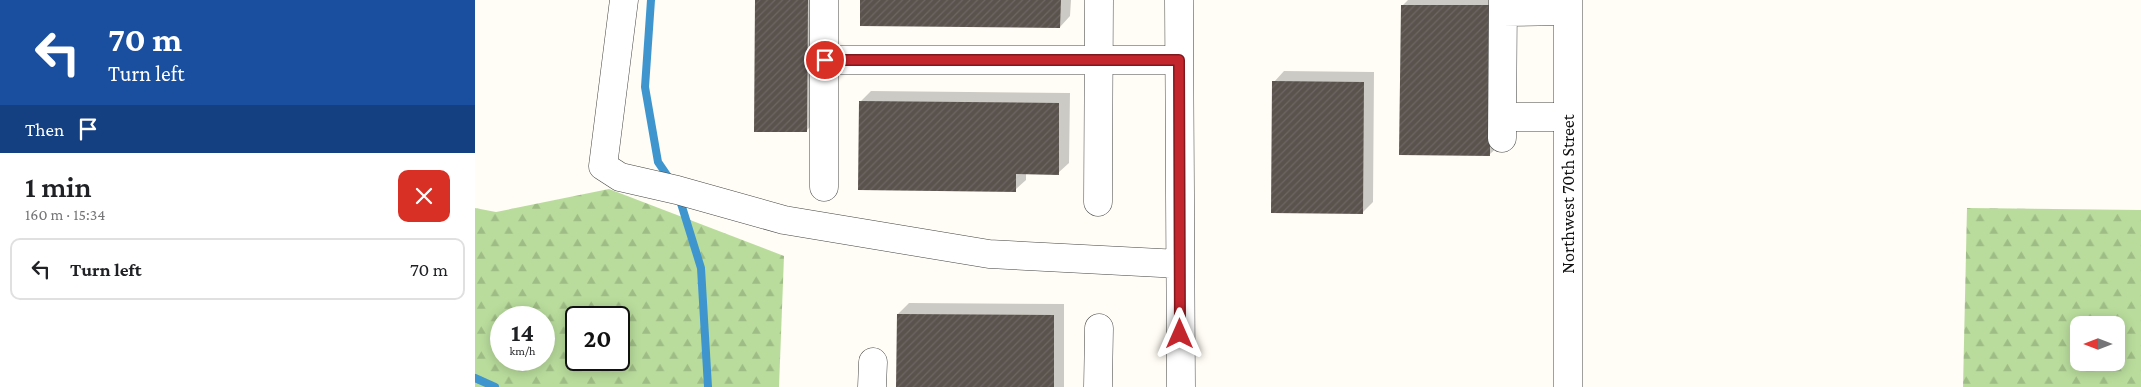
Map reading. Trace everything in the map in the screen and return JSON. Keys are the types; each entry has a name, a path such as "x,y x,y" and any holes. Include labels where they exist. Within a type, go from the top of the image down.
{"street":[{"path":"624,0 603,166 620,177 677,190 784,220 989,254 1179,264"},
{"path":"824,0 824,187"},
{"path":"1098,202 1099,0"},
{"path":"1179,0 1181,387"},
{"path":"1568,6 1503,6 1503,127 1568,117"},
{"name":"Northwest 70th Street","path":"1568,6 1569,387"},
{"path":"825,60 1179,60"},
{"path":"1098,387 1099,328"}],"green space":[{"path":"609,189 784,256 779,387 475,387 475,208 496,212"},
{"path":"1967,208 2141,210 2141,387 1963,387"}],"building":[{"path":"755,0 808,0 807,132 754,132"},
{"path":"860,0 1061,0 1060,28 860,26"},
{"path":"1401,5 1490,5 1490,156 1399,155"},
{"path":"1272,81 1364,82 1363,214 1271,213"},
{"path":"859,101 1059,103 1059,175 1016,174 1016,192 858,190"},
{"path":"897,314 1054,315 1054,387 896,387"}],"waterway":[{"path":"651,0 645,87 658,162 671,181"},
{"path":"679,197 701,268 708,387"},
{"path":"475,378 495,387"}],"route":[{"path":"825,60 1179,60 1180,334"}]}
